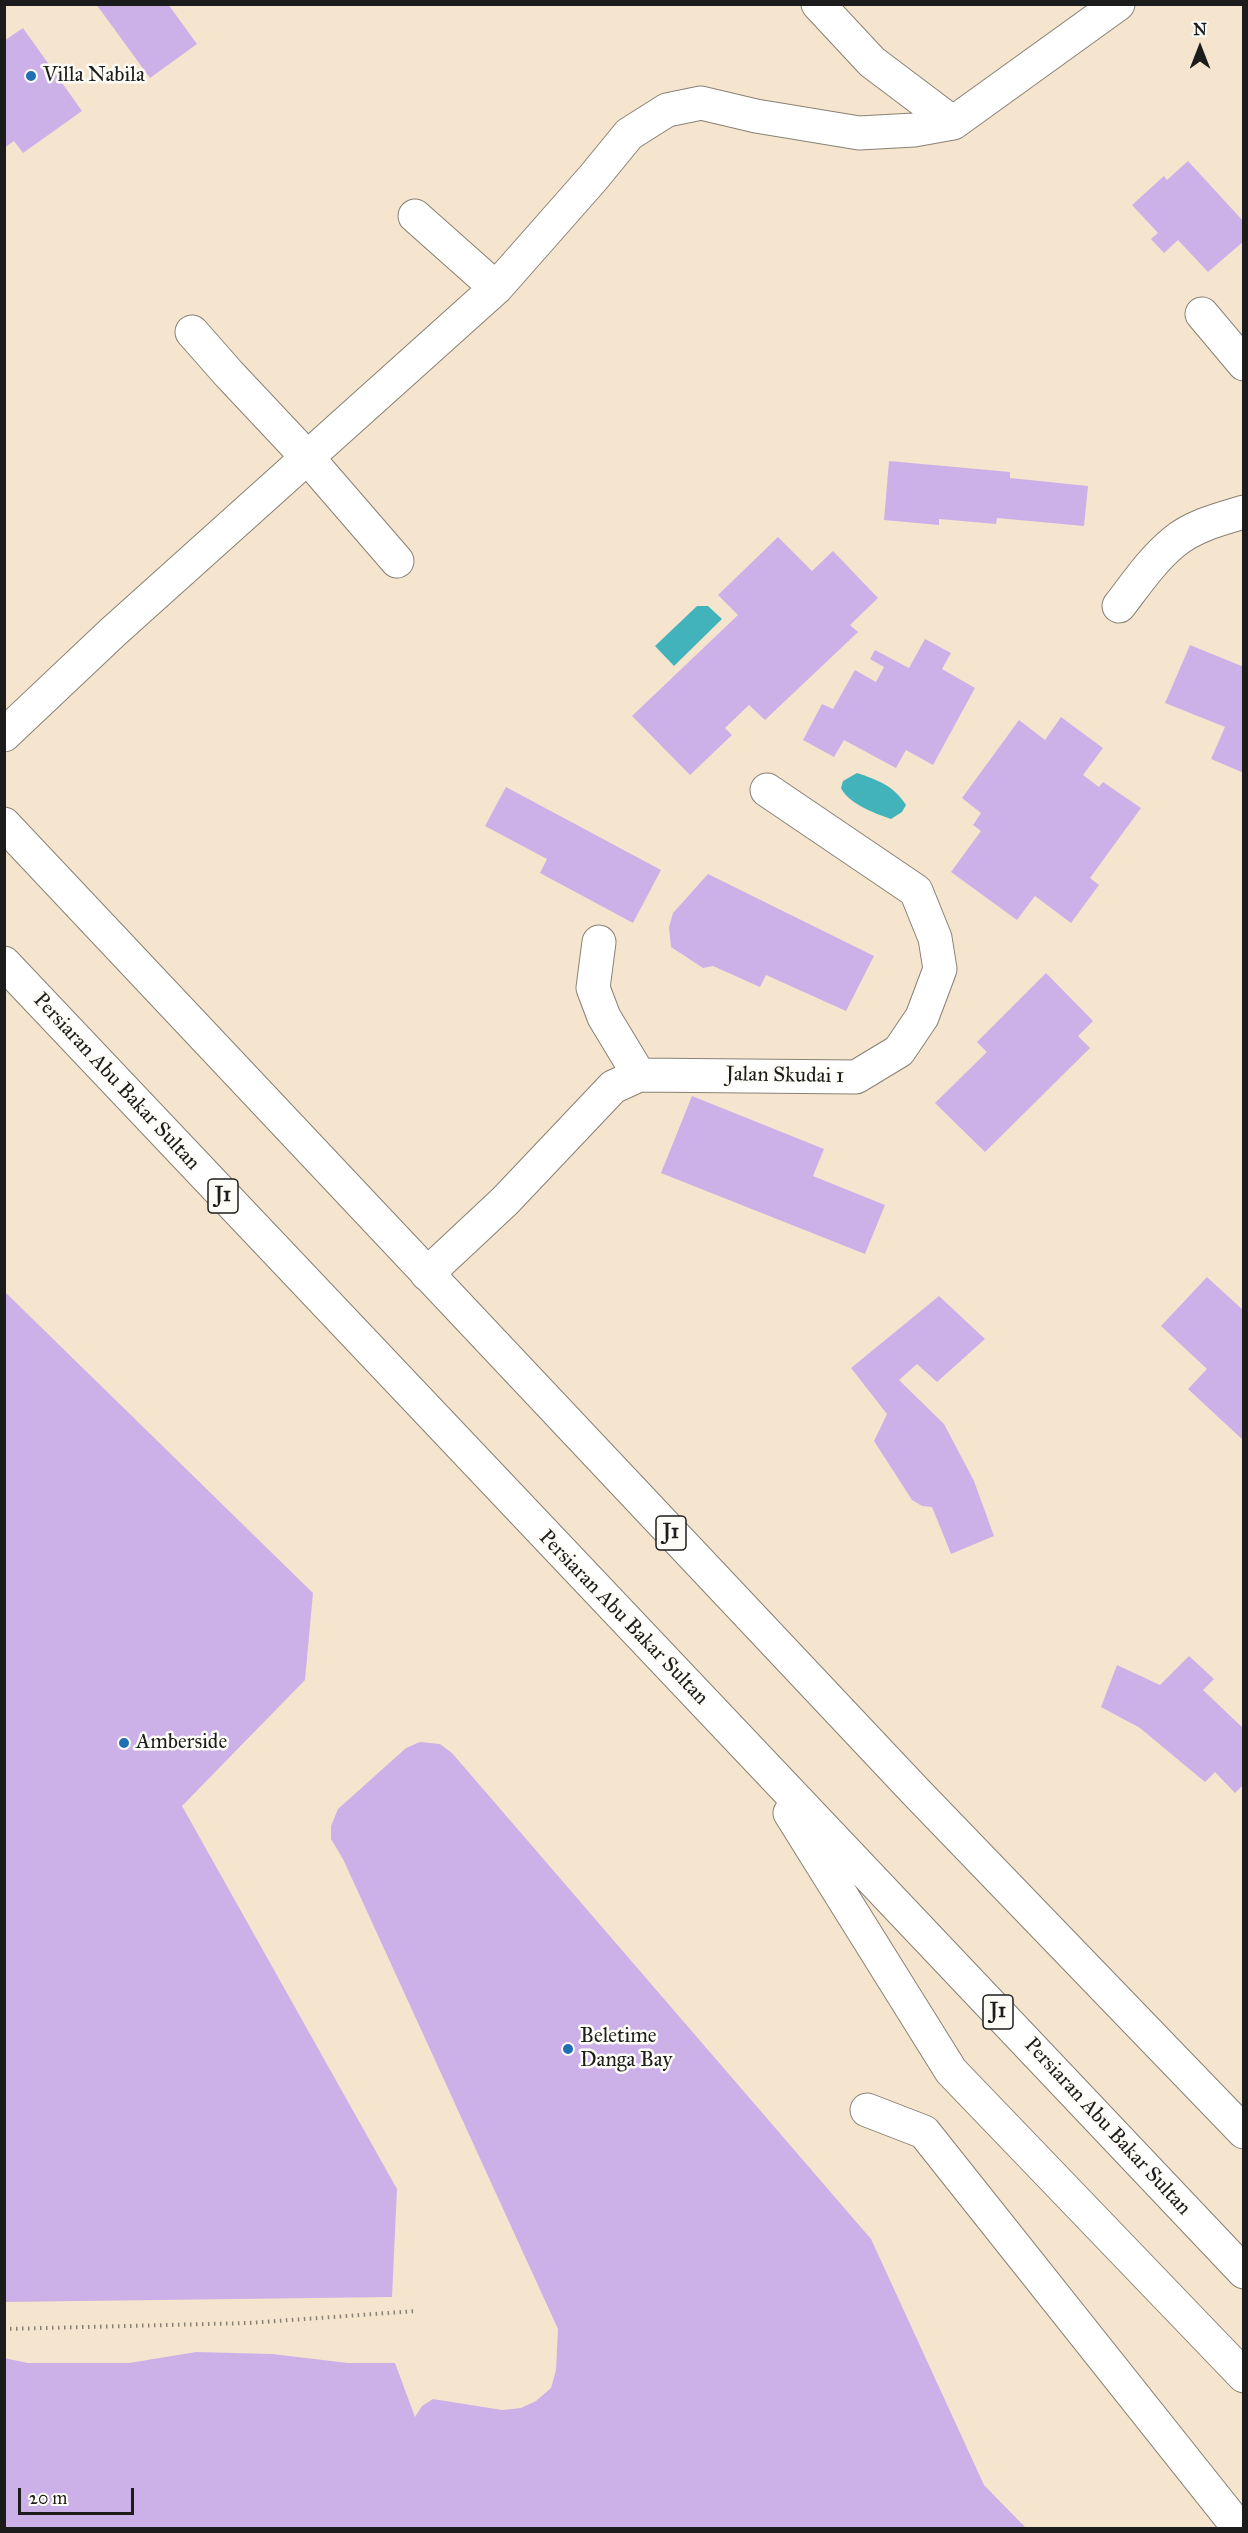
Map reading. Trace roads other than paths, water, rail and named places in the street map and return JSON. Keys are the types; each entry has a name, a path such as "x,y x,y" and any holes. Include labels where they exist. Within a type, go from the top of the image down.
{"main road":[{"path":"818,4 872,62 953,123"},
{"path":"4,735 112,632 496,288 594,178 629,134 667,110 701,103 756,116 859,133 914,130 953,123 1118,4"},
{"path":"415,216 496,288"},
{"path":"1202,315 1244,364"},
{"path":"192,332 308,457 397,561"},
{"path":"1119,606 1156,559 1176,540 1214,520 1244,512"},
{"name":"Jalan Skudai 1","path":"427,1274 505,1202 613,1087 639,1075 856,1077 899,1051 922,1017 940,969 935,938 916,891 767,790"},
{"name":"J1","path":"4,824 916,1792 1244,2132"},
{"path":"599,942 593,988 604,1017 639,1075"},
{"name":"Persiaran Abu Bakar Sultan","path":"4,963 441,1429 752,1752 1244,2272"},
{"path":"752,1752 951,2071 1244,2376"},
{"path":"867,2110 924,2132 1239,2529"}],"water":[{"path":"697,606 708,606 722,619 674,666 655,646"},
{"path":"857,773 891,788 906,805 902,812 891,819 850,799 841,788 843,781"}],"place":[{"name":"Villa Nabila","path":"31,76"},
{"name":"Amberside","path":"124,1743"},
{"name":"Beletime Danga Bay","path":"568,2049"}]}
